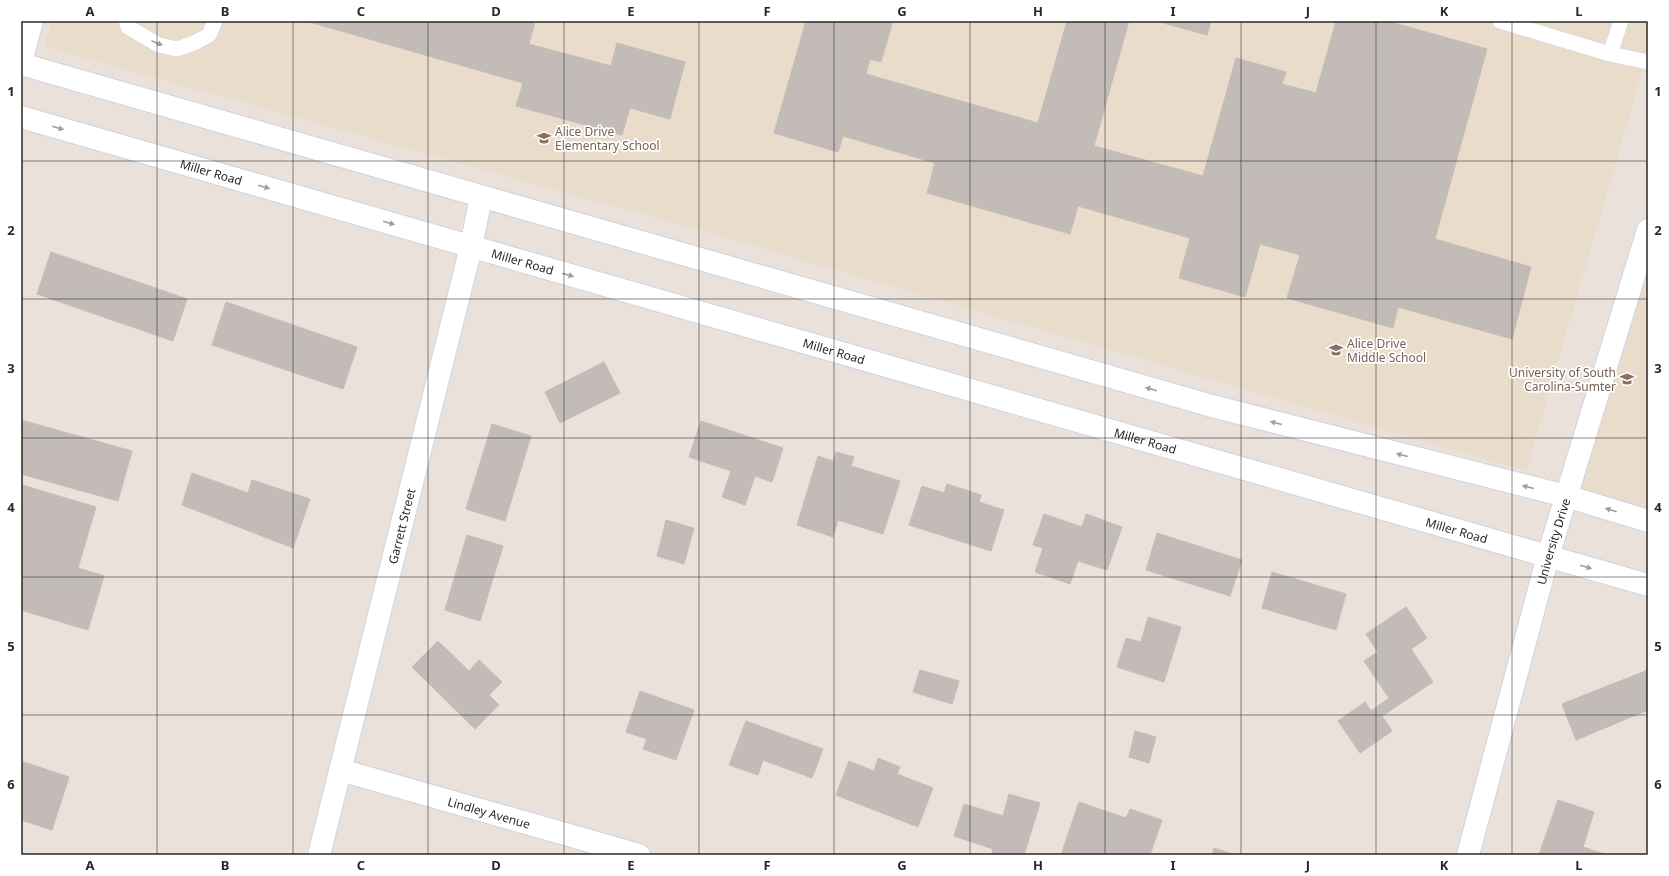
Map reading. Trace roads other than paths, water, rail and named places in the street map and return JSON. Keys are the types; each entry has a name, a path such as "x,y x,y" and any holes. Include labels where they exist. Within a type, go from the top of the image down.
{"street":[{"path":"32,21 21,63 481,197 1212,406 1566,496 1648,521"},
{"name":"Miller Road","path":"21,117 1648,585"},
{"name":"Garrett Street","path":"319,855 471,247 481,197"},
{"name":"University Drive","path":"1468,855 1548,556 1648,230"},
{"name":"Lindley Avenue","path":"340,770 639,855"}],"lane":[{"path":"126,21 128,27 145,37 159,44 177,49 194,43 209,35 215,21"},
{"path":"1500,21 1610,54 1648,62"},
{"path":"1610,54 1621,21"}],"place":[{"name":"Alice Drive Elementary School","path":"544,138"},
{"name":"Alice Drive Middle School","path":"1336,350"},
{"name":"University of South Carolina-Sumter","path":"1627,379"}]}
